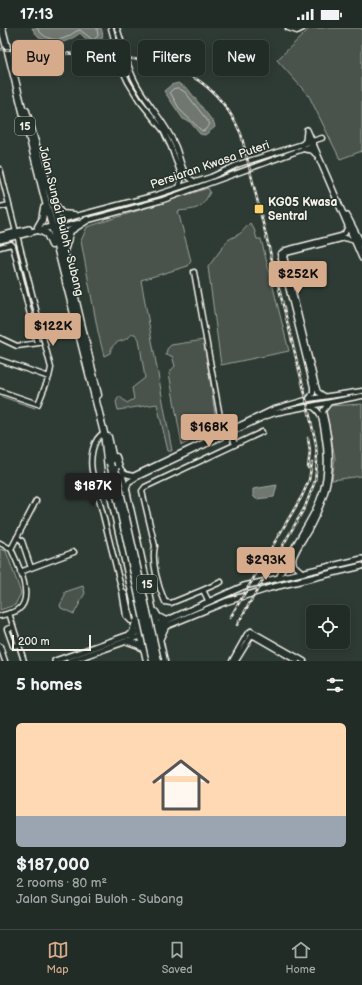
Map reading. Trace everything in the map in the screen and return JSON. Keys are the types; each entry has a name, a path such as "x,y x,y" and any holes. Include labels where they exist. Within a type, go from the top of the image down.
{"highway":[{"name":"Jalan Sungai Buloh - Subang","path":"2,28 44,202 66,257 111,449 153,661"},
{"name":"Jalan Sungai Buloh - Subang","path":"6,28 36,149 52,200 54,225 65,282 83,356 106,442 126,490 164,661"},
{"path":"36,149 84,352 83,356"},
{"path":"52,200 61,214 74,215"},
{"path":"44,202 44,216 38,228 48,234 62,279 65,282"},
{"path":"66,257 66,242 70,230 87,220"},
{"name":"Jalan Sungai Buloh - Subang","path":"106,442 106,458 111,496 147,661"},
{"name":"Jalan Sungai Buloh - Subang","path":"114,464 158,661"},
{"path":"130,638 145,650 151,642 160,642 166,624 158,617 152,607"},
{"path":"136,616 144,620 151,618 154,614"},
{"name":"Jalan Sungai Buloh - Subang","path":"130,638 136,626 136,616"}],"main road":[{"path":"321,162 315,152 304,147 307,130 336,196 348,226 356,242 362,258"},
{"path":"336,196 362,245"},
{"path":"0,240 38,228 54,225"},
{"path":"0,236 17,234"},
{"path":"70,661 157,628 244,586 362,559"},
{"path":"166,624 225,602 270,588 362,566"},
{"path":"55,661 130,638"}],"street":[{"path":"111,28 121,67 128,82 139,100 162,130 172,147 182,177 179,188"},
{"path":"116,28 132,76 170,135 189,179 197,182"},
{"path":"288,28 297,31 302,28"},
{"name":"Persiaran Kwasa Puteri","path":"54,225 87,220 163,200 304,147 322,138"},
{"name":"Persiaran Kwasa Puteri","path":"54,225 74,215 179,188 239,164 304,147"},
{"path":"0,169 50,368 49,377 38,404 0,391"},
{"path":"0,207 9,205"},
{"path":"282,255 286,250 341,236 345,233 348,226"},
{"path":"282,255 345,238 356,242"},
{"path":"0,247 11,244 13,246 37,343"},
{"path":"282,255 317,389 325,396"},
{"path":"282,255 313,387 313,393 308,399"},
{"path":"194,272 223,433"},
{"path":"0,338 17,346 44,342"},
{"path":"0,360 49,377"},
{"path":"126,490 129,482 137,477 274,409 308,399 362,391"},
{"path":"114,464 125,474 133,476 223,433 229,432 264,417 362,396"},
{"path":"304,573 294,565 293,559 322,506 326,492 330,476 331,452 323,411 326,405 333,401"},
{"path":"279,577 318,505 327,475 326,446 321,416 317,410 310,406"},
{"path":"229,432 235,444"},
{"path":"220,582 171,603 165,602 153,554 155,546 142,490 145,487 262,432"},
{"path":"104,433 97,438 91,464 122,591 126,616 131,621 122,591"},
{"path":"11,549 36,501"},
{"path":"17,537 22,541 31,568"},
{"path":"0,543 11,549 27,594 22,606 17,611 0,616"},
{"path":"20,572 74,552"},
{"path":"203,590 209,602"},
{"path":"9,613 24,661"},
{"path":"13,627 7,629 13,646 19,644"},
{"path":"252,633 292,656 304,661"},
{"path":"232,661 252,633"},
{"path":"236,661 252,633"},
{"path":"1,650 5,661"},
{"path":"292,656 296,661"}],"shaded area":[{"path":"310,28 362,28 362,151 340,159 309,96 277,60"},
{"path":"208,188 210,192 198,208 178,211 191,261 188,266 141,280 172,451 168,451 157,404 118,410 116,402 119,396 127,403 134,399 132,388 145,378 139,339 135,334 132,334 116,343 110,353 104,356 81,241 87,227"},
{"path":"250,223 254,229 257,239 261,239 289,351 221,365 208,267 228,240 241,233"},
{"path":"204,340 217,428 182,445 169,373 175,366 172,356 166,355 167,349 171,345"},
{"path":"362,404 362,476 332,480 335,458 326,410 328,406"},
{"path":"0,549 6,551 21,593 15,605 0,610"},
{"path":"83,586 85,593 74,614 61,608 60,605 65,596 65,592"}],"water":[{"path":"32,28 101,28 103,34 101,40 87,40 80,33 64,42 64,40 44,40"},
{"path":"178,83 188,89 214,123 215,127 205,135 200,134 190,122 183,119 164,91 171,85"},
{"path":"277,485 274,497 256,499 253,496 253,489"}],"waterway":[{"path":"0,396 35,408"}],"railway":[{"path":"0,49 116,57 160,64 180,70 198,80 214,93 229,111 241,134 305,394 316,444 317,462 315,481 305,507 237,625"},
{"path":"308,438 310,451 308,468"},
{"path":"230,618 302,496 309,480 312,463"}],"place":[{"name":"KG05 Kwasa Sentral","path":"259,209"}]}
